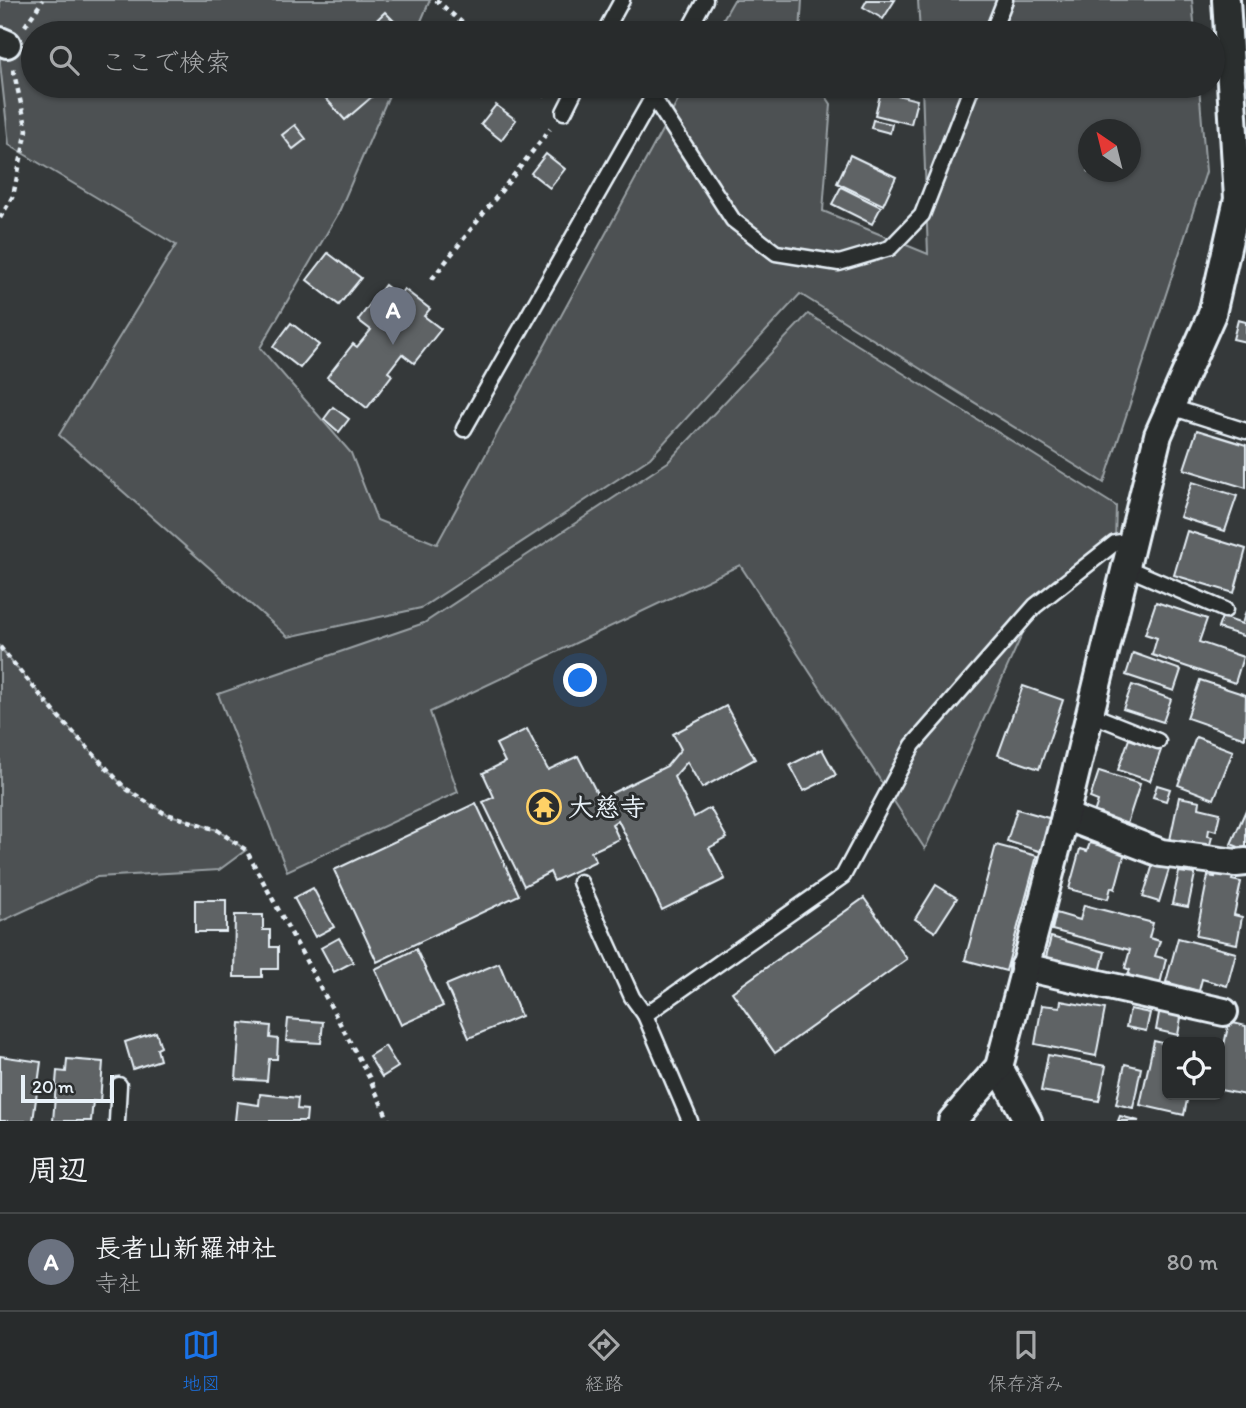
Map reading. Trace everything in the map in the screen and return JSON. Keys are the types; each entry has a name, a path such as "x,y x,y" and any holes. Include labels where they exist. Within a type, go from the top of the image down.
{"street":[{"path":"952,1121 999,1067 1065,816 1157,435 1212,314 1242,200 1226,0"},
{"path":"1065,816 1161,853 1246,862"},
{"path":"1024,967 1224,1012"},
{"path":"999,1067 1028,1121"}],"lane":[{"path":"611,21 622,0"},
{"path":"694,21 705,0"},
{"path":"997,21 1005,0"},
{"path":"564,111 571,98"},
{"path":"464,429 652,98"},
{"path":"660,98 733,220 776,253 839,262 890,247 922,215 967,98"},
{"path":"1171,407 1246,431"},
{"path":"645,1015 843,876 913,745 1035,606 1115,543 1133,540"},
{"path":"1125,567 1225,610"},
{"path":"1090,714 1158,741"},
{"path":"580,882 632,997 645,1015 690,1121"},
{"path":"117,1121 119,1084"}],"path":[{"path":"436,0 460,21"},
{"path":"0,218 13,197 27,130 4,43"},
{"path":"432,279 564,111 548,98"},
{"path":"0,646 57,715 125,788 164,813 217,830 246,850 363,1065 389,1121"}],"shaded area":[{"path":"0,0 430,0 421,21 21,21 21,98 388,98 338,214 260,348 351,453 377,520 437,544 679,98 827,98 831,104 823,211 928,254 922,98 1200,98 1206,172 1104,483 800,294 650,458 421,608 288,637 59,435 176,245 9,145 0,63"},
{"path":"734,0 802,0 801,21 722,21"},
{"path":"918,0 1192,0 1194,21 919,21"},
{"path":"808,314 1116,506 1115,543 1035,606 925,849 740,565 430,712 458,792 287,871 218,694 424,623 668,462"},
{"path":"0,647 57,715 125,788 164,813 217,830 246,850 219,870 97,877 0,922"}],"building":[{"path":"867,0 895,0 883,19 863,7"},
{"path":"385,12 394,21 376,21"},
{"path":"326,98 371,98 345,120"},
{"path":"879,98 917,100 911,124 875,115"},
{"path":"496,105 516,120 501,140 481,124"},
{"path":"873,120 892,124 890,133 871,128"},
{"path":"295,125 306,139 293,149 282,135"},
{"path":"546,154 565,169 550,188 531,173"},
{"path":"850,155 896,177 883,205 837,183"},
{"path":"841,187 881,207 872,224 832,204"},
{"path":"328,253 361,278 339,305 307,280"},
{"path":"385,285 399,296 404,289 430,309 424,316 441,329 414,363 402,354 388,372 392,375 367,408 327,377 353,344 357,347 371,330 358,320"},
{"path":"1238,320 1246,322 1246,342 1233,339"},
{"path":"291,323 319,345 300,368 273,347"},
{"path":"333,407 349,419 339,432 324,419"},
{"path":"1197,430 1246,445 1246,488 1184,469"},
{"path":"1192,482 1237,496 1225,531 1180,517"},
{"path":"1187,531 1246,549 1234,593 1174,575"},
{"path":"1156,602 1207,619 1199,642 1243,657 1235,683 1152,655 1157,638 1145,634"},
{"path":"1246,611 1246,637 1218,628 1222,617 1242,624"},
{"path":"1133,653 1181,670 1174,691 1126,675"},
{"path":"1200,680 1246,695 1245,738 1187,718"},
{"path":"1132,685 1171,699 1163,722 1123,709"},
{"path":"1023,686 1063,700 1039,769 998,755"},
{"name":"大慈寺","path":"726,706 755,759 702,788 687,762 674,777 694,817 710,808 727,838 709,848 725,879 662,910 618,820 612,824 619,839 591,852 596,861 554,881 550,872 524,886 483,802 494,797 483,773 505,762 496,744 527,729 548,770 578,756 605,809 611,805 606,796 667,766 681,749 673,734"},
{"path":"1196,737 1233,751 1214,799 1178,785"},
{"path":"1129,739 1161,750 1150,781 1118,770"},
{"path":"822,749 836,775 804,791 790,765"},
{"path":"1099,771 1140,784 1126,827 1093,816 1098,801 1090,798"},
{"path":"1157,785 1170,789 1166,801 1153,797"},
{"path":"1179,797 1200,801 1199,808 1220,813 1216,831 1209,829 1208,836 1212,837 1209,848 1174,844 1175,840 1170,840"},
{"path":"476,803 519,895 377,962 334,870"},
{"path":"1017,809 1052,819 1042,852 1007,841"},
{"path":"1246,810 1246,850 1231,844"},
{"path":"1090,843 1125,852 1115,889 1111,887 1108,899 1069,889 1080,849 1087,851"},
{"path":"996,845 1037,856 1006,971 965,960"},
{"path":"1154,861 1170,866 1159,902 1143,897"},
{"path":"1216,871 1234,875 1232,880 1241,882 1234,915 1242,917 1237,944 1196,936 1208,876 1215,877"},
{"path":"1179,872 1195,874 1188,907 1172,904"},
{"path":"936,885 957,898 935,932 915,919"},
{"path":"313,888 334,927 315,937 294,898"},
{"path":"864,898 907,959 775,1053 732,992"},
{"path":"195,900 226,900 226,932 195,932"},
{"path":"1084,905 1153,923 1149,938 1160,941 1155,956 1166,959 1160,984 1128,975 1130,970 1125,968 1130,950 1052,930 1056,913 1080,920"},
{"path":"235,915 263,915 263,930 270,930 270,947 278,947 278,969 262,969 262,977 234,977"},
{"path":"1051,937 1105,952 1100,972 1046,957"},
{"path":"339,938 353,962 334,972 321,948"},
{"path":"1178,938 1236,953 1227,986 1202,979 1199,991 1166,982"},
{"path":"416,949 443,1006 401,1025 375,969"},
{"path":"499,963 521,1016 469,1038 446,985"},
{"path":"1061,1001 1105,1009 1096,1056 1035,1044 1042,1005 1060,1007"},
{"path":"1160,1008 1182,1012 1178,1035 1156,1030"},
{"path":"1130,1009 1150,1013 1146,1031 1126,1027"},
{"path":"288,1019 323,1022 321,1043 286,1041"},
{"path":"1229,1022 1246,1026 1246,1095 1225,1091 1225,1040"},
{"path":"240,1023 271,1026 270,1038 278,1039 277,1059 269,1059 267,1081 236,1079"},
{"path":"156,1032 161,1047 157,1049 160,1060 133,1069 125,1042"},
{"path":"1154,1041 1162,1043 1162,1100 1187,1100 1184,1115 1140,1105"},
{"path":"385,1046 398,1067 382,1077 369,1056"},
{"path":"1048,1055 1106,1066 1099,1101 1041,1091"},
{"path":"0,1056 41,1062 33,1121 0,1121"},
{"path":"67,1059 103,1062 100,1102 93,1101 91,1121 53,1121 57,1071 66,1072"},
{"path":"1125,1064 1141,1068 1133,1108 1116,1104"},
{"path":"260,1094 298,1098 297,1109 307,1110 306,1121 235,1121 237,1102 259,1105"},
{"path":"1120,1116 1139,1121 1118,1121"}],"place":[{"name":"長者山新羅神社","path":"393,345"},
{"name":"大慈寺","path":"544,807"}]}
